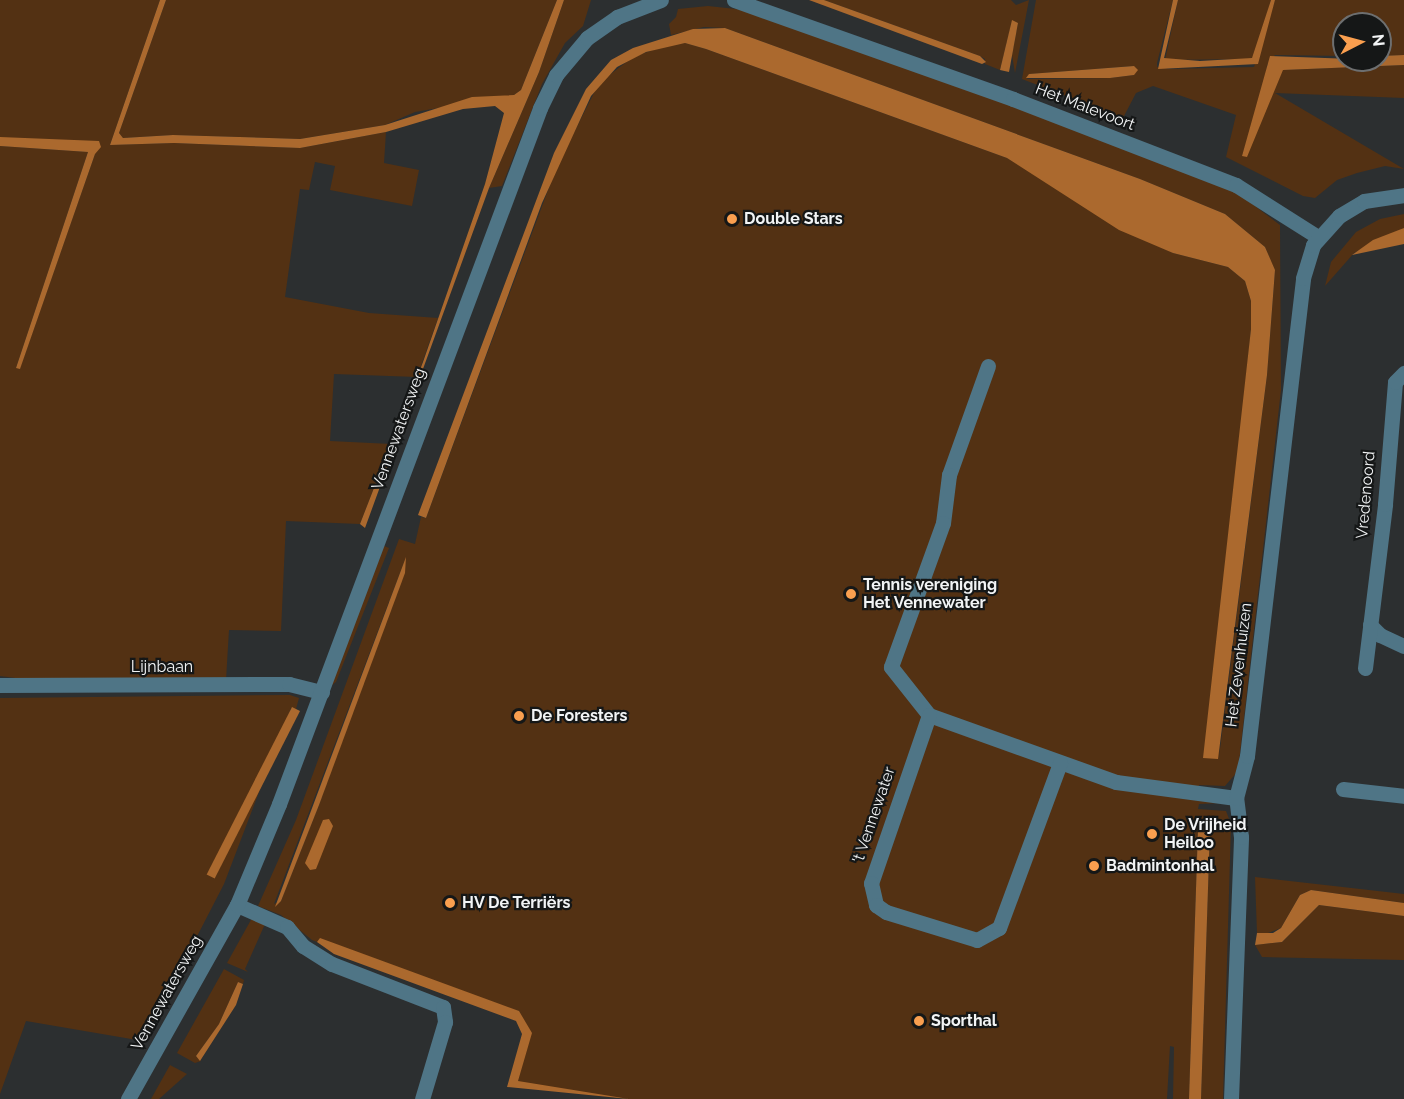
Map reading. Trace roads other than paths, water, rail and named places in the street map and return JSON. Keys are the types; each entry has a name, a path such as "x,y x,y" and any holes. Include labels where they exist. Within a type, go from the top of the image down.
{"street":[{"path":"636,4 661,0"},
{"name":"Het Malevoort","path":"734,0 1013,99 1236,185 1318,237"},
{"name":"Vennewatersweg","path":"128,1099 237,905 322,692 540,108 556,75 576,50 600,28 636,4"},
{"path":"1318,237 1339,216 1364,201 1404,195"},
{"name":"Het Zevenhuizen","path":"1231,1099 1241,837 1236,798 1247,756 1300,298 1309,254 1318,237"},
{"path":"988,366 950,475 943,523 891,667 928,715 1060,764 1136,787 1236,798"},
{"name":"Vredenoord","path":"1365,668 1395,382 1404,373"},
{"path":"1370,625 1380,635 1404,646"},
{"name":"Lijnbaan","path":"0,685 289,684 322,692"},
{"name":"'t Vennewater","path":"928,715 871,883 876,905 886,912 977,940 999,928 1060,764"},
{"path":"1343,789 1404,796"},
{"path":"237,905 287,927 303,946 332,964 443,1007 445,1022 422,1099"}],"place":[{"name":"Double Stars","path":"732,219"},
{"name":"Tennis vereniging Het Vennewater","path":"851,594"},
{"name":"De Foresters","path":"519,716"},
{"name":"De Vrijheid Heiloo","path":"1152,834"},
{"name":"Badmintonhal","path":"1094,866"},
{"name":"HV De Terriërs","path":"450,903"},
{"name":"Sporthal","path":"919,1021"}]}
